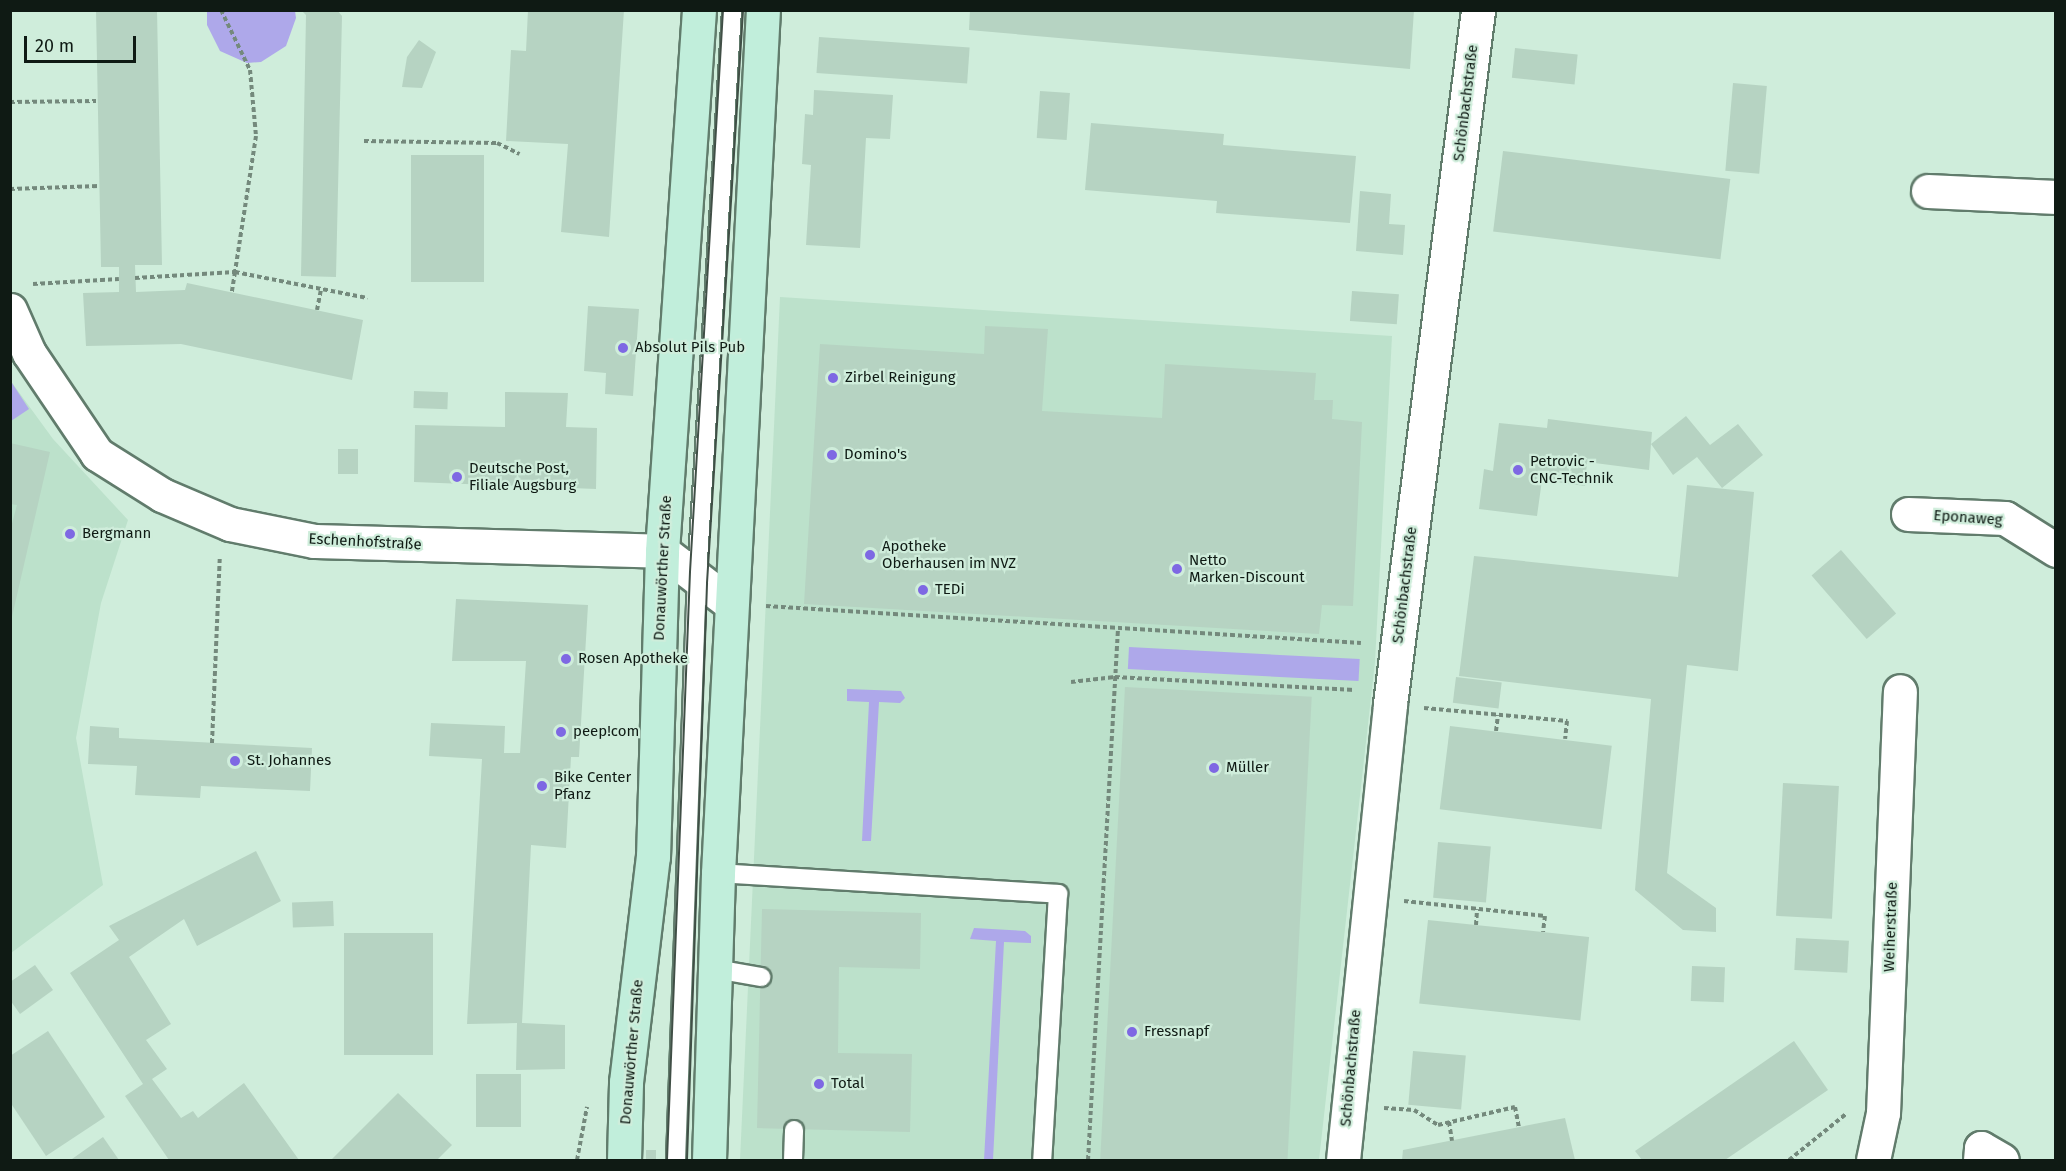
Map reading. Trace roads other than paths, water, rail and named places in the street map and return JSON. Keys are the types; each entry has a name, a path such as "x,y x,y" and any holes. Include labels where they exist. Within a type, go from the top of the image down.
{"main road":[{"name":"Donauwörther Straße","path":"624,1161 626,1082 653,858 662,551 699,10"},
{"path":"709,1161 717,873 762,10"}],"street":[{"name":"Schönbachstraße","path":"1343,1161 1391,698 1478,10"},
{"path":"1928,191 2055,197"},
{"name":"Eschenhofstraße","path":"20,297 29,353 97,454 162,495 230,525 314,541 662,551"},
{"name":"Eponaweg","path":"1908,514 2005,518 2055,550"},
{"path":"662,551 731,604"},
{"name":"Weiherstraße","path":"1873,1161 1883,1113 1900,691"},
{"path":"1980,1161 1981,1149 2002,1161"}],"lane":[{"path":"676,1161 697,576 732,10"},
{"path":"717,873 1058,894 1042,1161"},
{"path":"715,969 760,977"},
{"path":"793,1161 794,1130"}],"tram line":[{"path":"667,1160 690,572 723,10"},
{"path":"687,1160 707,583 743,10"}],"place":[{"name":"Absolut Pils Pub","path":"623,348"},
{"name":"Zirbel Reinigung","path":"833,378"},
{"name":"Domino's","path":"832,455"},
{"name":"Petrovic - CNC-Technik","path":"1518,470"},
{"name":"Deutsche Post, Filiale Augsburg","path":"457,477"},
{"name":"Bergmann","path":"70,534"},
{"name":"Apotheke Oberhausen im NVZ","path":"870,555"},
{"name":"Netto Marken-Discount","path":"1177,569"},
{"name":"TEDi","path":"923,590"},
{"name":"Rosen Apotheke","path":"566,659"},
{"name":"peep!com","path":"561,732"},
{"name":"St. Johannes","path":"235,761"},
{"name":"Müller","path":"1214,768"},
{"name":"Bike Center Pfanz","path":"542,786"},
{"name":"Fressnapf","path":"1132,1032"},
{"name":"Total","path":"819,1084"}]}
